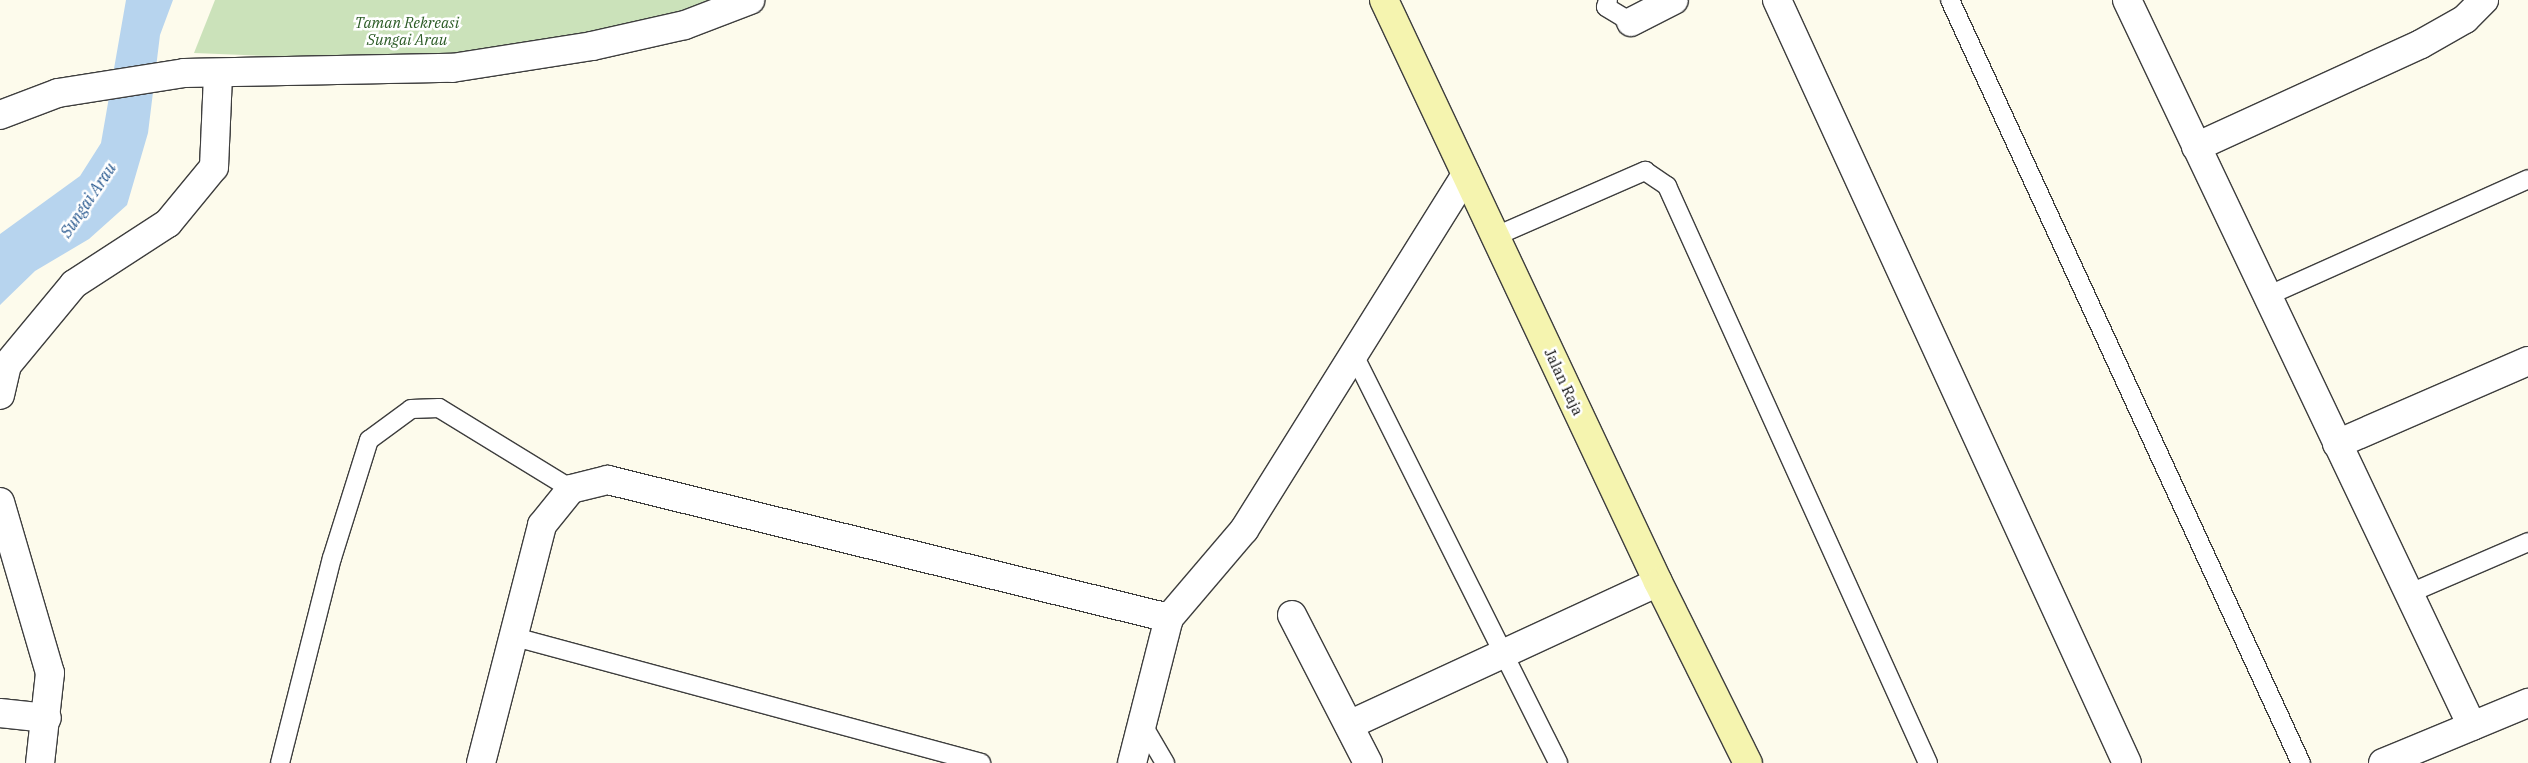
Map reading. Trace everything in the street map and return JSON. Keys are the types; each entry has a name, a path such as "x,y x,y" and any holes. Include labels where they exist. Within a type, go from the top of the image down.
{"street":[{"path":"0,115 58,93 184,73 218,75 452,68 592,46 685,25 750,0"},
{"name":"Jalan Raja","path":"1384,0 1658,582 1748,763"},
{"path":"1631,22 1674,0"},
{"path":"1777,0 2128,763"},
{"path":"2127,0 2472,726"},
{"path":"2196,147 2421,44 2466,19 2484,0"},
{"path":"0,395 7,365 74,284 168,223 214,167 218,75"},
{"path":"1132,763 1144,727 1169,618 1244,530 1466,175"},
{"path":"2337,444 2528,361"},
{"path":"481,763 511,636 542,525 571,489 608,480 1169,618"},
{"path":"0,502 50,673 47,718 40,763"},
{"path":"1350,725 1658,582"},
{"path":"1292,615 1368,763"},
{"path":"2384,763 2528,703"},
{"path":"8,714 47,718"}],"lane":[{"path":"1608,0 1606,7 1631,22"},
{"path":"1950,0 2301,763"},
{"path":"1496,236 1645,171 1667,186 1928,763"},
{"path":"2267,296 2528,179"},
{"path":"1354,355 1506,651 1558,763"},
{"path":"280,763 332,558 369,440 411,409 439,408 571,489"},
{"path":"2408,594 2528,542"},
{"path":"511,636 981,763"},
{"path":"1144,727 1165,763"}],"green space":[{"name":"Taman Rekreasi Sungai Arau","path":"215,0 721,0 673,20 418,62 194,53"}],"water":[{"name":"Sungai Arau","path":"126,0 173,0 160,35 148,133 127,205 89,239 35,271 0,305 0,234 80,176 101,143"}]}
